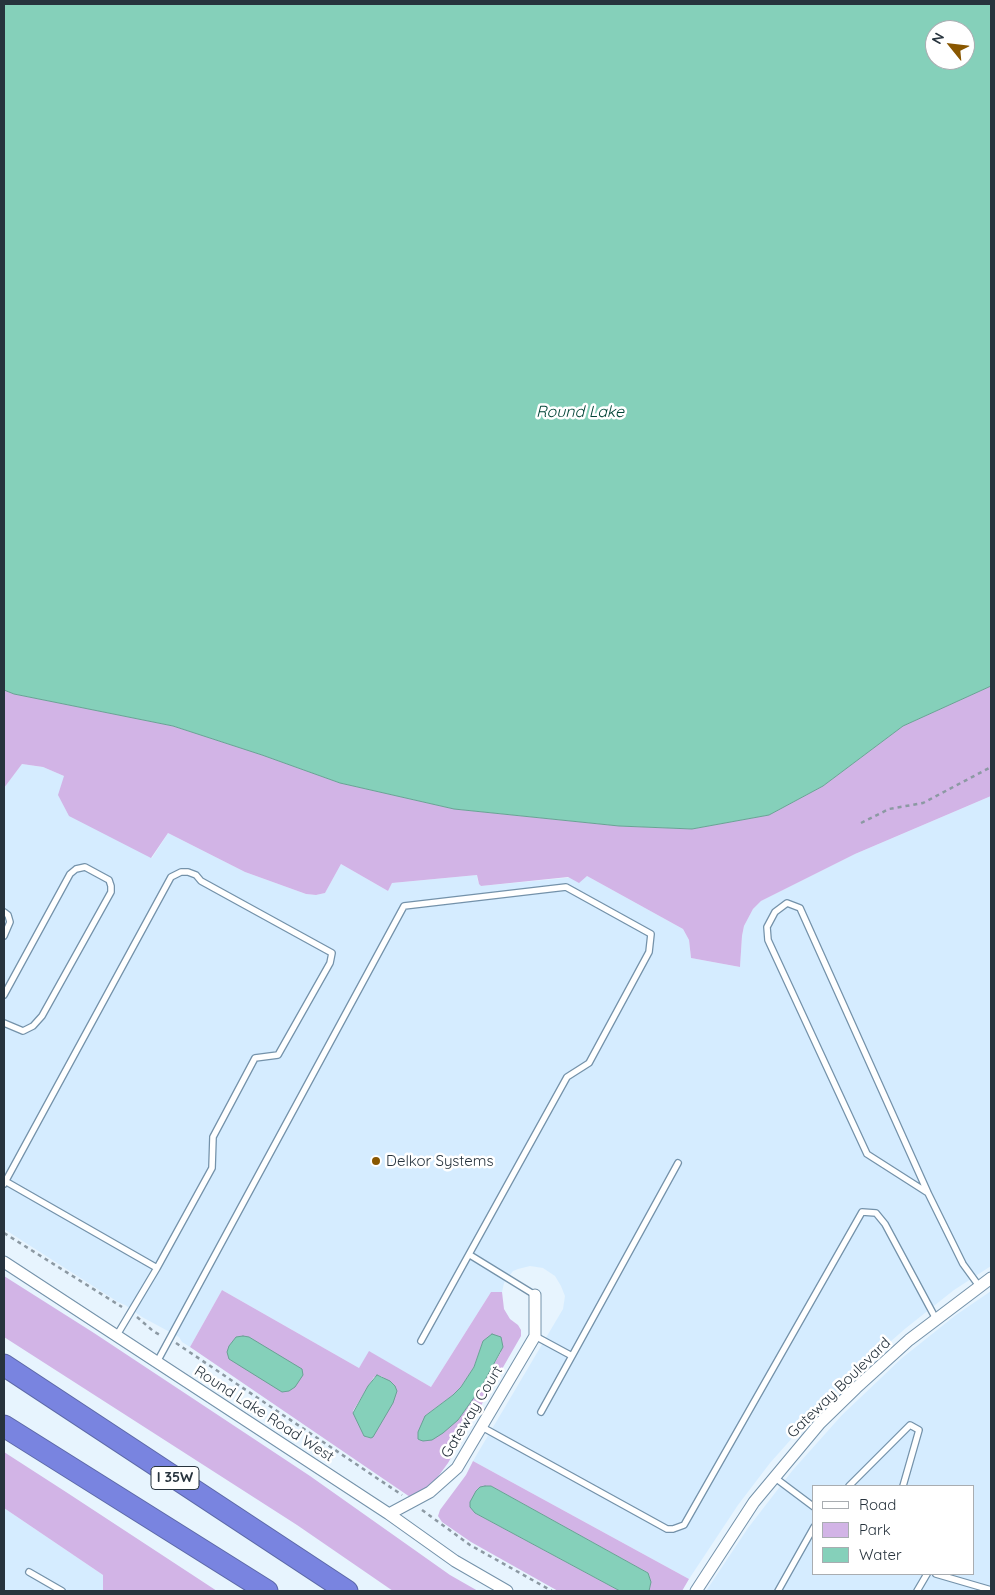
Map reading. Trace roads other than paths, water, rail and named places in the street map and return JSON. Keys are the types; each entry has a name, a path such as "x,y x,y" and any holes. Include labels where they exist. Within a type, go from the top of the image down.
{"highway":[{"name":"I 35W","path":"4,1365 346,1591"},
{"path":"4,1426 268,1591"}],"street":[{"name":"Round Lake Road West","path":"4,1262 388,1514 455,1561 507,1591"},
{"name":"Gateway Boulevard","path":"696,1591 730,1536 754,1502 820,1423 909,1340 991,1278"},
{"path":"535,1295 535,1336"},
{"name":"Gateway Court","path":"388,1514 430,1492 457,1468 535,1336"}],"lane":[{"path":"4,994 70,874 76,869 85,867 109,880 111,892 42,1016 33,1026 23,1031 4,1023"},
{"path":"117,1335 157,1268 212,1168 213,1137 255,1058 278,1055 330,962 332,953 188,872 181,872 171,877 5,1182 157,1268"},
{"path":"157,1362 404,906 566,887 651,934 649,952 588,1063 567,1077 421,1342"},
{"path":"928,1193 866,1154 768,940 767,927 775,912 787,903 800,908 928,1193 963,1264 979,1286"},
{"path":"4,912 8,915 10,922 4,936"},
{"path":"541,1412 678,1162"},
{"path":"482,1427 672,1530 684,1525 862,1212 876,1213 885,1224 936,1319"},
{"path":"470,1255 535,1295"},
{"path":"535,1336 572,1356"},
{"path":"850,1485 910,1425 919,1430 903,1485"},
{"path":"774,1477 812,1506"},
{"path":"778,1591 812,1531"},
{"path":"29,1572 62,1591"},
{"path":"917,1591 926,1575"},
{"path":"939,1575 991,1590"}],"water":[{"name":"Round Lake","path":"4,4 991,4 991,686 903,726 823,786 769,815 692,829 619,826 454,809 340,783 173,726 14,694 4,690"},
{"path":"492,1334 501,1337 503,1347 480,1389 458,1420 443,1433 432,1440 423,1441 418,1439 418,1432 425,1416 461,1387 474,1367 483,1341"},
{"path":"236,1337 249,1337 302,1369 303,1375 295,1387 289,1391 282,1392 229,1359 227,1352 229,1346"},
{"path":"377,1375 390,1381 397,1391 393,1403 371,1438 364,1436 353,1413 368,1386"},
{"path":"491,1486 648,1573 651,1582 649,1591 620,1591 475,1513 470,1507 470,1502 476,1491 480,1487"}],"place":[{"name":"Delkor Systems","path":"376,1161"}]}
